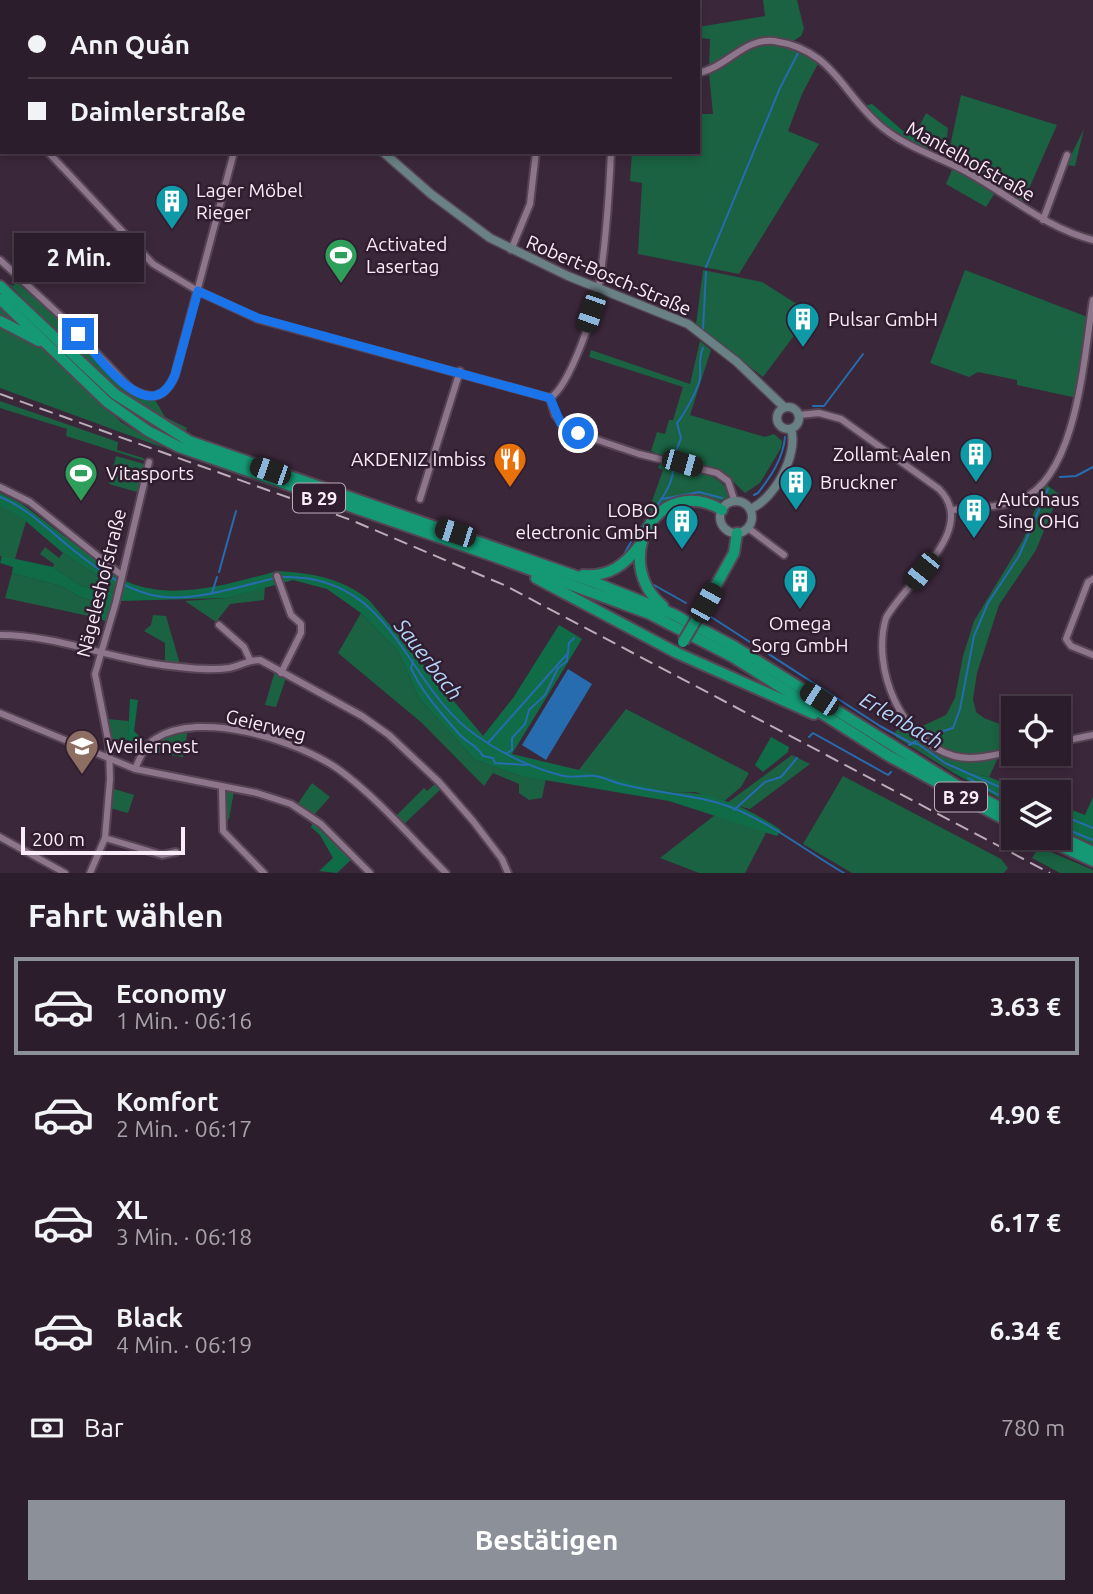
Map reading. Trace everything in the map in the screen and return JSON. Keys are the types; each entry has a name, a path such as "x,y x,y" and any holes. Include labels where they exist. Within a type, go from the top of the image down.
{"highway":[{"name":"B 29","path":"1,290 63,359 123,415 179,447 494,556 650,614 696,635 944,788 1001,818"},
{"name":"B 29","path":"1,290 115,394 189,441 559,570 673,614 735,647 956,785 1001,808"},
{"name":"B 29","path":"0,321 36,339 63,359"},
{"path":"559,570 586,576 611,572 624,563 641,542 654,517 676,503 695,500 722,510"},
{"path":"677,653 734,553 737,533"},
{"path":"641,542 639,566 643,582 652,597 673,614"},
{"path":"494,556 677,653 841,726"},
{"path":"1071,842 1093,852"},
{"path":"1069,850 1093,861"}],"street":[{"name":"Mantelhofstraße","path":"700,73 758,41 773,41 810,51 838,74 861,107 901,142 988,184 1043,220 1093,240"},
{"path":"50,154 153,264 198,291 258,318 460,371 550,398"},
{"path":"0,260 62,317 131,389 154,398 169,388 175,375 233,154"},
{"name":"Robert-Bosch-Straße","path":"385,154 466,222 511,250 688,324 737,362 784,407 793,408 799,415 797,425 791,429 780,427 776,420 778,412 784,407"},
{"path":"511,250 530,204 537,154"},
{"path":"550,398 566,378 599,289 611,154"},
{"path":"1043,220 1068,155"},
{"path":"953,510 1015,501 1029,495 1049,479 1062,453 1074,407 1093,300"},
{"path":"420,499 460,371"},
{"path":"550,398 555,415 568,430 639,454 717,473 728,481 735,502 750,509 752,519 748,528 737,533 723,527 722,510 735,502"},
{"path":"799,415 819,413 841,419 939,489 953,510 948,533 886,618 882,635 886,678 896,703 923,738 955,756 1001,753"},
{"name":"Robert-Bosch-Straße","path":"750,509 767,497 788,462 794,444 791,429"},
{"name":"Nägeleshofstraße","path":"90,873 105,838 111,761 96,684 99,654 116,602 149,462"},
{"path":"0,487 30,502 120,576"},
{"path":"748,528 785,555"},
{"path":"278,578 290,615 301,624 301,633 281,673"},
{"path":"1093,579 1088,582 1066,639 1071,646 1093,655"},
{"path":"219,625 244,647 250,660"},
{"path":"0,635 23,635 99,654 169,666 232,668 250,660 260,660 362,716 405,749 473,821 502,859 508,873"},
{"path":"0,713 135,769 222,789 257,793 291,804 321,824 370,873"},
{"name":"Geierweg","path":"135,769 148,744 169,731 183,728 217,729 284,742 316,755 354,782 446,873"},
{"path":"1071,740 1093,735"},
{"path":"222,789 223,831 264,873"},
{"path":"0,837 65,873"},
{"path":"105,838 162,855 176,852"}],"green space":[{"path":"763,0 797,0 804,29 801,36 790,43 771,38 709,69 710,39 700,38 700,27 765,16"},
{"path":"760,42 784,44 820,60 802,94 788,131 819,144 739,274 638,254 642,183 630,181 632,154 700,154 700,114 713,114 709,73"},
{"path":"961,95 1057,125 1023,202 961,164 949,151"},
{"path":"872,104 903,131 927,144 929,153 904,141 864,106"},
{"path":"926,113 948,128 946,148 931,144 916,133"},
{"path":"1084,129 1075,166 1066,165"},
{"path":"953,167 996,191 986,207 946,184"},
{"path":"703,270 762,282 811,313 763,377 696,325"},
{"path":"965,270 1090,318 1077,398 1017,385 1017,380 978,372 969,377 930,363"},
{"path":"18,273 131,389 154,398 165,417 187,428 184,436 99,376 9,284 14,286"},
{"path":"0,304 18,321 9,328 41,347 121,422 164,448 0,388"},
{"path":"700,341 711,350 690,415 765,437 774,434 782,441 781,448 760,483 745,493 722,471 678,458 676,466 706,474 725,486 729,493 727,499 709,501 685,497 666,503 654,512 649,510 663,470 658,468 662,456 651,451 657,432 665,434 669,420 673,420 683,387 589,357 591,350 690,384"},
{"path":"0,401 118,442 117,450 145,461 66,436 67,429 0,408"},
{"path":"116,456 144,464 137,492 109,484"},
{"path":"1047,485 1059,494 1036,550 999,605 977,673 973,699 976,712 1001,724 1001,749 997,751 998,758 989,777 954,769 952,772 896,737 895,732 909,719 916,729 946,715 955,698 963,656 974,621 1023,540 1038,502 1035,497"},
{"path":"0,493 22,504 118,577 115,587 63,553 22,518 0,505"},
{"path":"0,501 27,518 15,559 0,556"},
{"path":"45,547 59,558 63,553 115,587 114,593 81,586 53,567 54,564 40,554"},
{"path":"2,556 53,567 81,586 114,593 109,623 98,618 101,603 80,597 61,586 12,573 13,567 0,563"},
{"path":"277,571 326,578 348,586 369,600 483,736 513,698 559,625 582,639 512,754 675,793 717,798 757,815 781,830 777,836 669,801 521,776 475,760 419,698 398,651 361,613 327,589 293,580 227,598 119,601 120,578 138,586 177,591 219,586"},
{"path":"12,573 61,586 80,597 101,603 98,618 5,598"},
{"path":"265,587 264,600 230,604 216,622 185,601 227,598"},
{"path":"361,613 398,651 419,698 475,760 521,776 546,778 542,798 529,800 519,793 519,784 493,773 484,786 422,723 338,653"},
{"path":"153,615 166,616 180,664 165,664 165,643 144,631 151,625"},
{"path":"275,671 286,678 276,707 265,705"},
{"path":"130,699 138,700 134,731 146,743 141,751 128,740"},
{"path":"626,709 749,773 741,787 723,802 695,792 675,793 578,771"},
{"path":"107,719 129,721 128,740 109,739"},
{"path":"188,729 183,757 145,751 156,739"},
{"path":"771,737 789,747 788,752 763,772 755,765"},
{"path":"792,755 810,764 750,809 727,803"},
{"path":"954,769 1001,782 1001,799 952,772"},
{"path":"843,776 1001,859 1008,868 1004,873 852,873 803,844"},
{"path":"437,782 442,788 402,826 394,818 424,788 427,791"},
{"path":"312,783 330,797 313,816 297,805"},
{"path":"111,788 134,795 128,813 110,808"},
{"path":"223,790 234,791 229,819 224,825"},
{"path":"1093,797 1093,844 1071,834 1071,810 1085,815"},
{"path":"715,815 767,831 745,873 699,873 660,858"},
{"path":"314,820 353,858 337,873 319,871 333,858 320,835 311,827"},
{"path":"1037,850 1046,850 1093,870 1093,873 1060,873 1032,858"}],"water":[{"path":"568,669 592,684 546,760 522,745"}],"waterway":[{"path":"706,267 780,88 798,53"},
{"path":"703,329 706,272"},
{"path":"673,459 681,438 677,423 697,387 703,348"},
{"path":"813,406 824,406 863,354"},
{"path":"754,495 776,467 785,437"},
{"path":"1060,477 1076,476 1093,467"},
{"path":"623,557 635,535 660,502 673,471"},
{"path":"925,737 953,728 960,709 974,636 988,603 1019,556 1048,489"},
{"path":"662,499 699,492 722,498"},
{"name":"Sauerbach","path":"0,497 27,512 95,567 143,592 164,597 186,597 211,594 275,578"},
{"path":"219,572 236,511"},
{"path":"212,593 217,577"},
{"name":"Sauerbach","path":"281,577 319,581 349,593 374,612 452,714 477,736 508,755 564,776 598,777 633,787 715,802 749,815 844,873"},
{"name":"Erlenbach","path":"654,585 686,603"},
{"name":"Erlenbach","path":"705,613 880,726 918,744 945,763 1001,788"},
{"name":"Erlenbach","path":"507,753 512,750 512,738 525,724 529,710 545,695 558,668 567,661 569,643 574,638"},
{"path":"488,743 568,653"},
{"path":"413,661 411,668 421,686 462,737 483,756 493,758 495,763 527,765"},
{"path":"809,737 813,733 888,775 891,772"},
{"name":"Erlenbach","path":"909,745 920,739"},
{"path":"734,810 765,782 781,777 797,758"},
{"name":"Erlenbach","path":"968,778 1001,796"},
{"name":"Erlenbach","path":"1071,819 1093,828"},
{"name":"Erlenbach","path":"1071,831 1093,840"}],"railway":[{"path":"0,394 351,520 504,585 1050,873"}],"place":[{"name":"Lager Möbel Rieger","path":"172,231"},
{"name":"Activated Lasertag","path":"341,285"},
{"name":"Pulsar GmbH","path":"803,349"},
{"name":"Zollamt Aalen","path":"976,484"},
{"name":"AKDENIZ Imbiss","path":"510,489"},
{"name":"Vitasports","path":"81,503"},
{"name":"Bruckner","path":"796,512"},
{"name":"Autohaus Sing OHG","path":"974,540"},
{"name":"LOBO electronic GmbH","path":"682,551"},
{"name":"Omega Sorg GmbH","path":"800,611"},
{"name":"Weilernest","path":"82,776"}],"route":[{"path":"78,334 131,389 144,396 158,397 169,388 175,375 198,291 258,318 460,371 550,398 561,424 578,433"}]}
